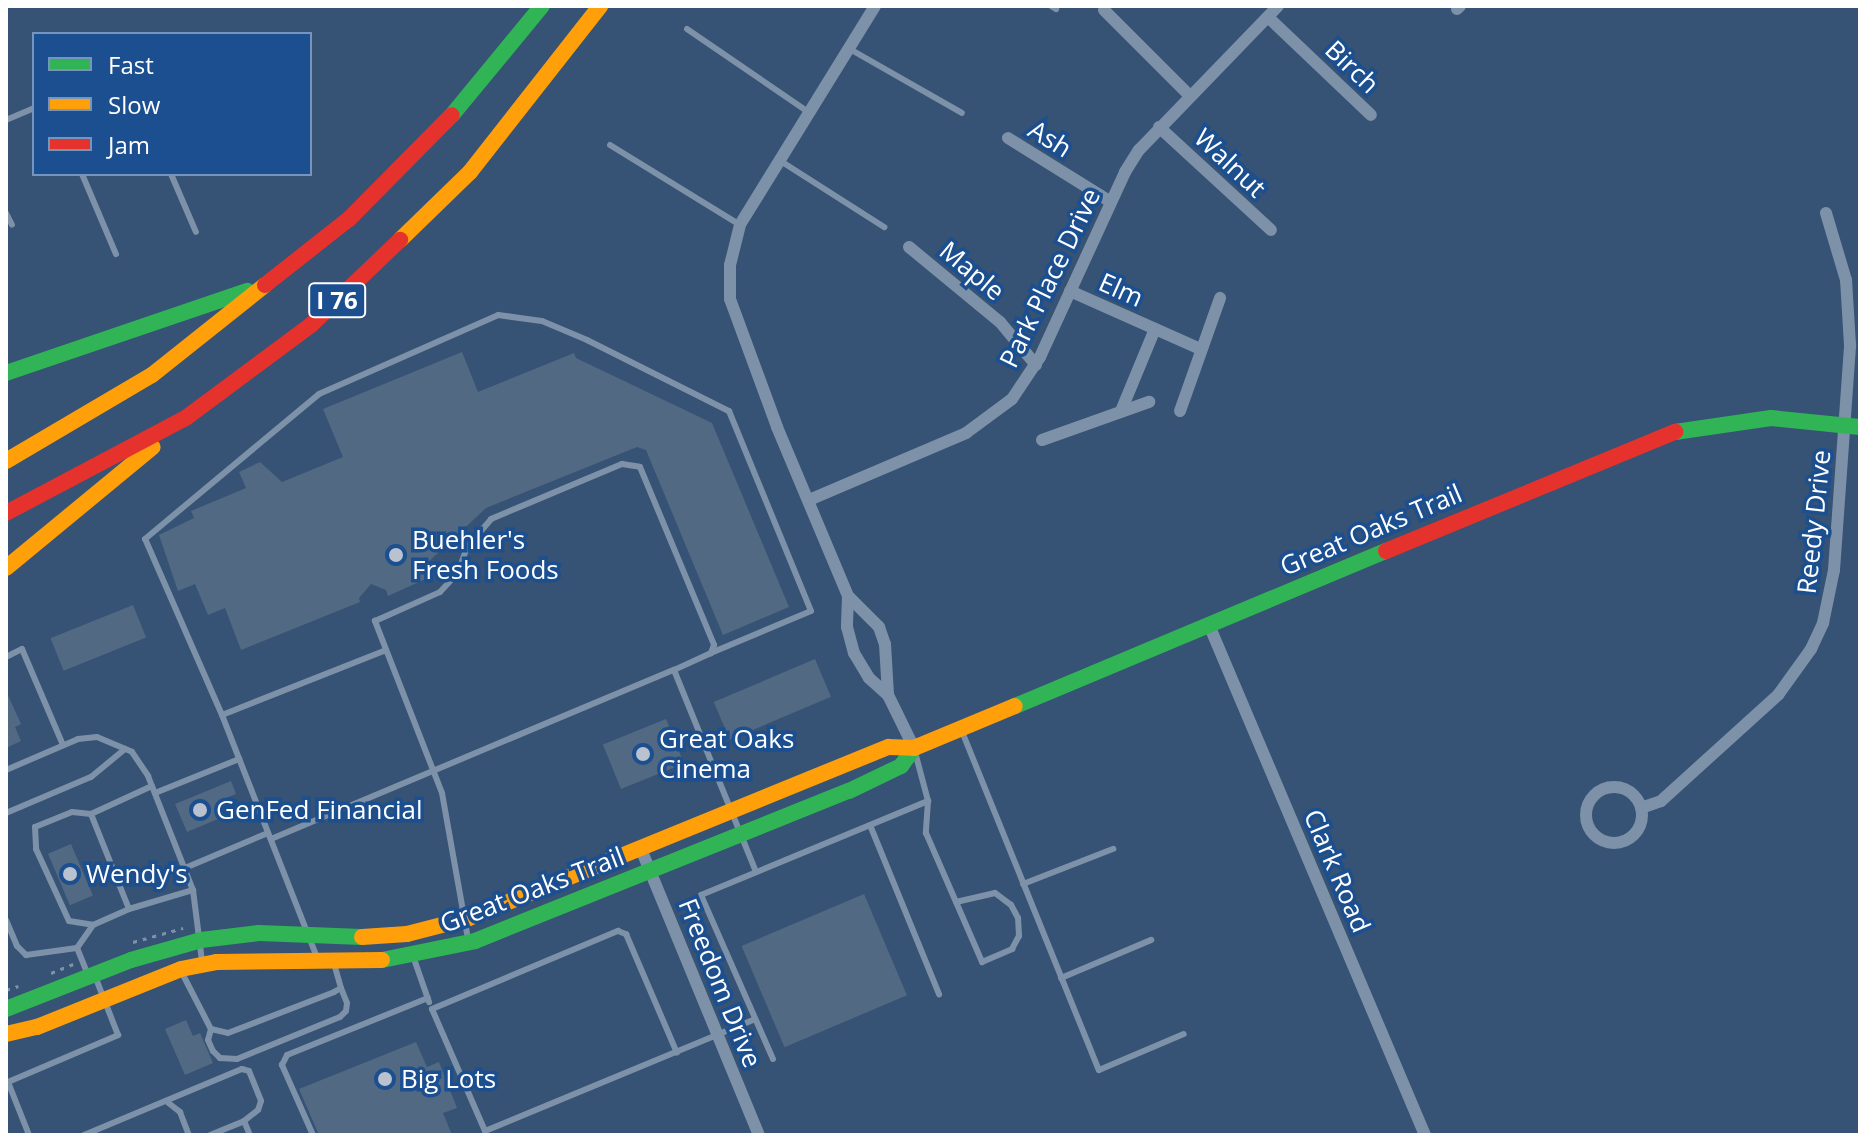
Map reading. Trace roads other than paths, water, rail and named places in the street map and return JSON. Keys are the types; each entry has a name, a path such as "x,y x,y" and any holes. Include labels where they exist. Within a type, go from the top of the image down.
{"main road":[{"name":"I 76","path":"6,461 152,375 349,219 389,181 484,79 542,6"},
{"name":"I 76","path":"6,513 187,417 312,324 470,172 600,6"},
{"path":"6,373 138,331 266,283"},
{"path":"6,568 187,417"},
{"name":"Great Oaks Trail","path":"6,1009 131,960 197,941 259,933 407,934 463,920 889,747 914,748 961,729 1655,438 1695,427 1771,418 1853,426"},
{"name":"Great Oaks Trail","path":"6,1034 37,1027 181,969 248,959 413,956 469,943 740,835 901,766 914,748"}],"street":[{"path":"875,6 740,225 730,265 730,299 736,322 848,596 879,627 885,644 888,695"},
{"name":"Park Place Drive","path":"809,500 966,433 1012,399 1036,365 1132,161 1159,127 1278,6"},
{"path":"1104,10 1190,96"},
{"name":"Birch","path":"1268,17 1371,115"},
{"name":"Walnut","path":"1159,127 1271,230"},
{"name":"Ash","path":"1008,138 1111,202"},
{"name":"Reedy Drive","path":"1641,808 1661,801 1778,695 1811,649 1830,598 1853,426 1850,313 1837,244 1826,213"},
{"name":"Maple","path":"909,247 1000,322 1036,365"},
{"name":"Elm","path":"1070,291 1200,349"},
{"path":"1180,411 1220,298"},
{"name":"Elm","path":"1121,411 1155,329"},
{"path":"1042,440 1149,402"},
{"path":"848,596 847,627 854,653 869,678 888,695 914,748"},
{"name":"Clark Road","path":"1209,625 1425,1135"},
{"path":"1606,787 1624,788 1632,793 1641,808 1642,818 1634,835 1616,843 1598,839 1586,824 1586,805 1606,787"},
{"name":"Freedom Drive","path":"641,849 759,1135"}],"lane":[{"path":"687,29 808,112"},
{"path":"848,48 962,113"},
{"path":"6,120 32,109"},
{"path":"610,145 740,225"},
{"path":"779,160 884,227"},
{"path":"83,176 116,254"},
{"path":"172,176 196,232"},
{"path":"6,213 12,225"},
{"path":"181,969 211,1029 208,1040 220,1058 237,1059 340,1017 346,1011 347,1003 341,988 307,935 269,836 222,715 145,539 319,394 498,315 542,321 565,330 729,411 811,611 433,769 269,836 185,868"},
{"path":"469,943 449,818 375,621 440,592 458,573 467,547 491,519 622,464 640,467 714,645 711,653"},
{"path":"6,657 22,649 63,745"},
{"path":"222,715 386,650"},
{"path":"674,670 756,872"},
{"path":"961,729 1099,1070 1184,1034"},
{"path":"6,770 63,745 97,737 132,752 154,790 193,890 202,965"},
{"path":"914,748 928,801 926,833 982,962 1012,949 1019,936 1018,918 1011,905 995,893 956,902"},
{"path":"6,813 91,777 125,749"},
{"path":"93,925 69,921 36,849 35,827 72,812 91,814 239,759"},
{"path":"773,1059 701,895 928,801"},
{"path":"91,814 129,909"},
{"path":"870,825 939,994"},
{"path":"1023,884 1113,849"},
{"path":"6,920 17,946 26,955 77,948 93,925 129,909 193,890"},
{"path":"432,1009 618,931 626,934 677,1053"},
{"path":"1061,978 1151,940"},
{"path":"6,950 17,946"},
{"path":"29,1135 8,1082 118,1035 77,948"},
{"path":"413,956 432,1009 486,1133 755,1019"},
{"path":"211,1029 228,1033 341,988"},
{"path":"313,1135 282,1065 287,1055 428,998"},
{"path":"84,1135 242,1069 249,1071 261,1101 258,1110 244,1121 210,1135"},
{"path":"166,1101 180,1112 189,1135"},
{"path":"244,1121 250,1135"}],"place":[{"name":"Buehler's Fresh Foods","path":"396,555"},
{"name":"Great Oaks Cinema","path":"643,754"},
{"name":"GenFed Financial","path":"200,810"},
{"name":"Wendy's","path":"70,874"},
{"name":"Big Lots","path":"385,1079"}]}
